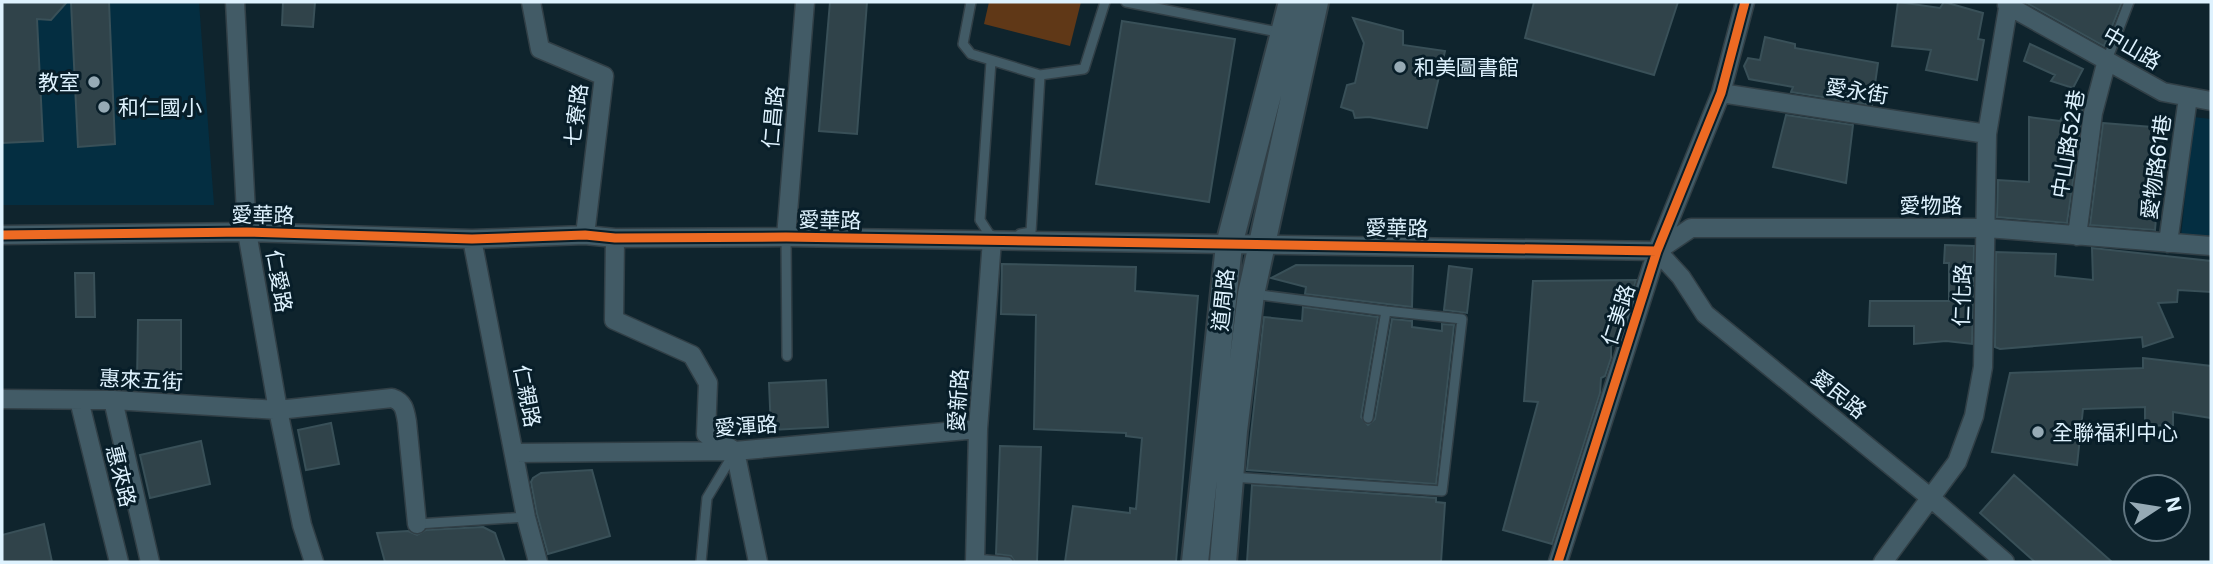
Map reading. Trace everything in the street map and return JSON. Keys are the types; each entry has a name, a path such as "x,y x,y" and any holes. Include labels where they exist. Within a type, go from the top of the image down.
{"main road":[{"name":"道周路","path":"1195,562 1229,245 1292,2"},
{"name":"道周路","path":"1223,562 1251,294 1315,2"}],"street":[{"name":"仁愛路","path":"235,2 247,232 278,410 302,525 314,562"},
{"name":"七寮路","path":"531,2 540,49 604,76 585,235"},
{"name":"仁昌路","path":"786,236 805,2"},
{"name":"仁美路","path":"1559,562 1657,251 1721,93 1745,2"},
{"name":"中山路","path":"2004,3 2163,92 2211,101"},
{"name":"仁化路","path":"1883,562 1957,462 1974,416 1983,367 1987,134 2004,3"},
{"name":"中山路52巷","path":"2077,236 2093,113 2107,60"},
{"name":"愛永街","path":"1721,93 1987,134"},
{"name":"愛物路61巷","path":"2168,243 2188,97"},
{"name":"愛物路","path":"1657,251 1691,228 1987,228 2211,246"},
{"name":"愛華路","path":"2,235 247,232 472,239 585,235 615,238 786,236 1657,251"},
{"path":"615,238 614,320 692,355 708,383 706,434 734,451 758,562"},
{"name":"仁親路","path":"472,239 526,517 538,562"},
{"name":"愛新路","path":"976,561 978,429 992,240"},
{"name":"愛民路","path":"1657,251 1681,277 1705,314 2005,562"},
{"name":"惠來五街","path":"2,399 113,400 278,410 392,398 399,400 404,407 407,422 417,524"},
{"name":"惠來路","path":"79,400 119,562"},
{"name":"惠來路","path":"113,400 150,562"},
{"name":"愛渾路","path":"515,453 734,451 978,429"}],"lane":[{"path":"971,2 963,44 971,54 1040,75 1084,69 1105,2"},
{"path":"1126,2 1283,33"},
{"path":"2107,60 2129,2"},
{"path":"990,61 980,220 992,240 1031,232 1040,75"},
{"path":"786,236 787,356"},
{"path":"1230,477 1442,491 1462,319 1251,294"},
{"path":"1368,418 1386,312"},
{"path":"701,562 707,498 734,451"},
{"path":"417,524 526,517"},
{"path":"976,561 1008,562"}],"shaded area":[{"name":"和仁國小","path":"2,2 199,2 214,205 2,205"},
{"path":"989,2 1081,2 1070,46 984,24"},
{"path":"2193,117 2211,119 2211,240 2181,237"}],"building":[{"path":"2,2 67,2 51,20 37,19 43,141 2,143"},
{"name":"教室","path":"71,2 109,2 115,144 78,147"},
{"path":"283,2 315,2 313,27 282,25"},
{"path":"830,2 867,2 857,134 819,131"},
{"path":"1534,2 1678,2 1654,75 1525,38"},
{"path":"1898,2 1940,8 1944,2 1983,13 1978,39 1984,40 1977,80 1926,70 1931,50 1892,46"},
{"path":"2025,2 2122,2 2104,46"},
{"name":"和美圖書館","path":"1353,18 1403,31 1403,45 1445,51 1427,128 1369,117 1355,118 1353,111 1341,107 1347,85 1355,83 1364,43"},
{"path":"1122,21 1235,39 1209,202 1096,184"},
{"path":"1765,37 1795,44 1795,48 1878,63 1872,105 1791,92 1793,87 1749,79 1744,66 1748,58 1760,60"},
{"path":"2030,44 2083,69 2073,88 2051,81 2055,75 2024,61"},
{"path":"2073,98 2084,103 2067,223 1997,217 1998,180 2029,182 2029,117 2060,121"},
{"path":"1786,115 1853,125 1846,183 1773,167"},
{"path":"2103,123 2164,128 2155,230 2090,225"},
{"path":"1945,245 1974,246 1972,344 1946,341 1914,344 1914,326 1869,326 1870,301 1949,301 1949,263 1944,263"},
{"path":"2092,248 2211,261 2211,292 2178,290 2177,302 2158,303 2173,337 2143,347 2142,337 2000,349 1995,347 1996,252 2056,254 2055,276 2093,280"},
{"path":"1002,264 1136,267 1135,291 1198,296 1176,562 1065,562 1073,506 1130,513 1130,508 1136,509 1142,438 1126,436 1126,433 1034,429 1036,315 1001,314"},
{"path":"1296,265 1413,266 1412,307 1305,294 1306,287 1271,278"},
{"path":"1449,266 1472,269 1467,313 1444,310"},
{"path":"75,273 94,273 95,317 76,317"},
{"path":"1636,280 1623,322 1620,322 1615,345 1611,345 1611,358 1605,376 1601,378 1600,393 1552,544 1503,530 1538,402 1524,401 1533,281"},
{"path":"1303,307 1378,317 1361,417 1368,425 1375,419 1392,319 1412,321 1412,327 1442,331 1442,324 1454,325 1436,484 1247,470 1264,317 1302,321"},
{"path":"138,320 181,320 181,383 137,383"},
{"path":"2143,358 2211,366 2211,418 2173,412 2173,425 2145,426 2145,407 2083,409 2077,465 1992,452 2010,373 2143,368"},
{"path":"826,380 828,427 771,430 769,383"},
{"path":"331,423 339,464 306,470 298,430"},
{"path":"201,441 210,484 150,498 140,455"},
{"path":"1000,446 1041,447 1037,562 1015,562 1011,556 996,554"},
{"path":"592,470 610,536 548,554 537,514 531,482 533,478 541,473"},
{"path":"2014,475 2112,562 2035,562 1980,513"},
{"path":"1252,485 1436,498 1436,502 1445,503 1441,562 1247,562"},
{"path":"44,524 52,562 2,562 2,535"},
{"path":"483,527 495,533 505,562 385,562 377,533 408,531 417,535 426,530"}],"cycle path":[{"path":"1558,562 1657,251 1721,93 1745,2"},
{"path":"2,235 247,232 472,239 585,235 615,238 786,237 1657,251"}],"place":[{"name":"和美圖書館","path":"1400,67"},
{"name":"教室","path":"94,82"},
{"name":"和仁國小","path":"104,107"},
{"name":"全聯福利中心","path":"2038,432"}]}
